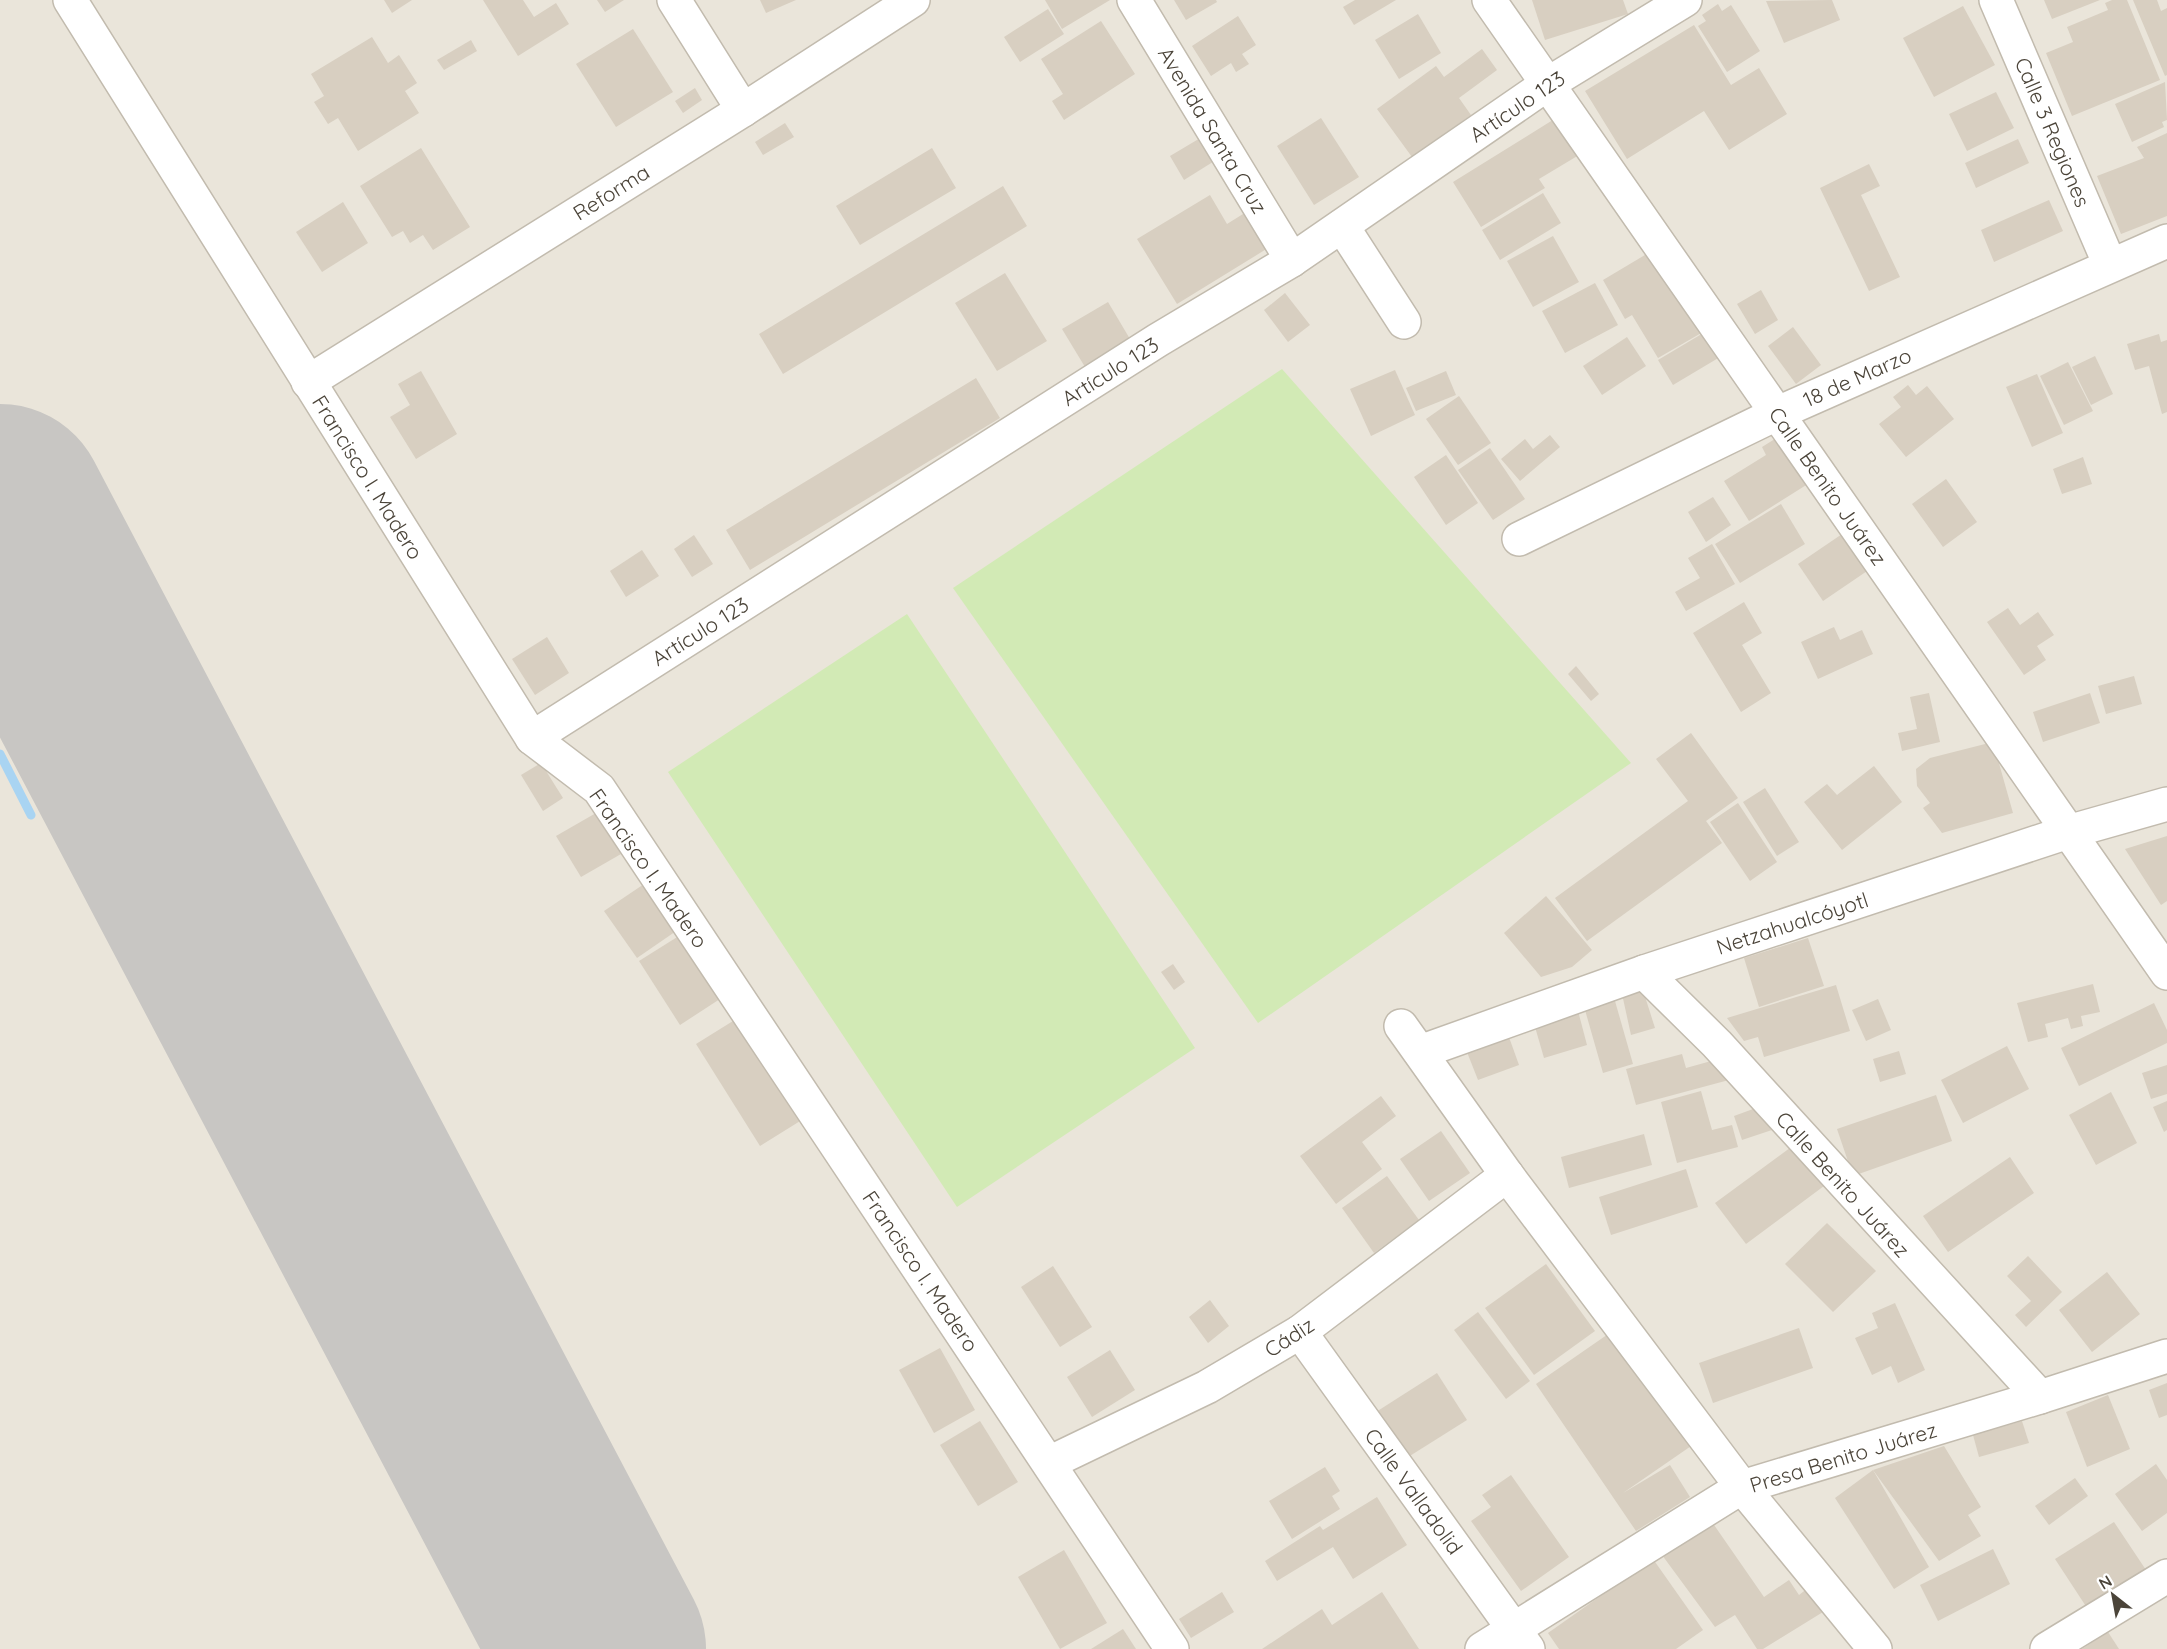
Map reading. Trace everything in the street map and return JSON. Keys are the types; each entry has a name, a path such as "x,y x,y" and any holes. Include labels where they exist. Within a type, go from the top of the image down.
{"street":[{"name":"Francisco I. Madero","path":"70,0 532,738 599,789 1172,1649"},
{"path":"674,0 743,110"},
{"name":"Reforma","path":"308,382 743,110 913,0"},
{"name":"Avenida Santa Cruz","path":"1134,0 1292,260"},
{"name":"Calle Benito Juárez","path":"1489,0 1546,85 1778,412 2167,972"},
{"name":"Artículo 123","path":"532,738 1158,340 1292,260 1546,85 1684,0"},
{"name":"Calle 3 Regiones","path":"1996,0 2110,265"},
{"path":"1342,226 1404,322"},
{"name":"18 de Marzo","path":"1519,539 1778,412 2167,241"},
{"name":"Netzahualcóyotl","path":"1507,1175 1410,1039 1644,972 2068,832 2167,804"},
{"name":"Calle Benito Juárez","path":"1644,972 1717,1044 2040,1397"},
{"path":"1507,1175 1742,1487 1875,1649"},
{"name":"Cádiz","path":"1049,1463 1207,1387 1300,1332 1507,1175"},
{"name":"Calle Valladolid","path":"1300,1332 1521,1639"},
{"name":"Presa Benito Juárez","path":"1482,1649 1521,1639 1742,1487 2167,1356"},
{"path":"2047,1649 2167,1575"}],"shaded area":[{"path":"0,0 2167,0 2167,1649 0,1649"}],"green space":[{"path":"1282,369 1631,763 1258,1023 953,588"},
{"path":"907,614 1195,1048 957,1207 668,772"}],"building":[{"path":"384,0 412,0 392,13"},
{"path":"483,0 523,0 534,17 556,3 569,24 518,56"},
{"path":"597,0 624,0 605,12"},
{"path":"760,0 796,0 766,13"},
{"path":"1045,0 1110,0 1062,29"},
{"path":"1174,0 1216,0 1217,2 1186,20"},
{"path":"1355,0 1396,0 1354,25 1343,7"},
{"path":"1532,0 1623,0 1628,14 1545,40"},
{"path":"1832,0 1840,20 1784,43 1766,1"},
{"path":"2044,0 2100,0 2052,19"},
{"path":"2112,0 2127,0 2160,80 2072,116 2046,53 2073,42 2067,27 2108,10 2105,3"},
{"path":"2133,0 2157,0 2161,11 2167,8 2167,75 2165,76"},
{"path":"1718,4 1722,11 1731,5 1760,51 1727,72 1698,26 1706,21 1702,15"},
{"path":"1963,6 1995,65 1934,97 1903,38"},
{"path":"1048,9 1064,34 1020,62 1004,37"},
{"path":"1418,14 1441,53 1399,79 1375,40"},
{"path":"1238,16 1256,45 1242,54 1249,64 1236,72 1231,63 1211,76 1192,46"},
{"path":"1101,21 1135,74 1064,120 1052,101 1063,94 1041,59"},
{"path":"1694,25 1731,85 1759,68 1787,114 1729,150 1704,111 1627,159 1585,91"},
{"path":"633,29 673,92 616,127 576,64"},
{"path":"372,37 388,63 399,55 417,83 405,91 419,113 358,151 338,118 328,124 314,102 324,96 311,74"},
{"path":"471,40 477,51 444,70 437,60"},
{"path":"1482,49 1497,70 1459,98 1471,115 1412,157 1377,109 1436,66 1444,77"},
{"path":"2165,82 2167,120 2162,122 2164,127 2132,142 2115,104"},
{"path":"695,88 702,100 683,113 675,101"},
{"path":"1996,92 2014,128 1967,151 1949,114"},
{"path":"1321,118 1359,177 1314,205 1277,146"},
{"path":"1556,118 1579,155 1539,179 1545,188 1481,227 1453,182"},
{"path":"785,123 794,137 763,155 755,142"},
{"path":"2167,133 2167,216 2121,234 2097,176 2144,158 2137,147"},
{"path":"1202,137 1216,160 1184,180 1170,156"},
{"path":"2018,139 2029,163 1976,188 1965,163"},
{"path":"421,148 470,227 433,250 423,235 410,243 403,231 392,237 360,186"},
{"path":"932,148 956,188 860,245 836,206"},
{"path":"1869,164 1880,186 1861,195 1900,277 1869,291 1820,188"},
{"path":"1003,186 1027,226 783,374 759,334"},
{"path":"1543,193 1561,223 1500,260 1482,230"},
{"path":"1210,195 1227,224 1251,209 1273,245 1177,304 1137,239"},
{"path":"2049,200 2063,231 1994,262 1981,230"},
{"path":"343,202 368,243 322,272 296,232"},
{"path":"1553,236 1579,282 1533,307 1507,261"},
{"path":"1655,249 1703,332 1658,358 1632,315 1625,319 1603,280"},
{"path":"1005,273 1047,341 997,371 955,303"},
{"path":"1595,283 1618,325 1565,353 1542,311"},
{"path":"1761,290 1778,320 1755,334 1737,304"},
{"path":"1285,293 1310,325 1288,342 1264,310"},
{"path":"1108,302 1130,339 1085,367 1062,329"},
{"path":"1793,327 1821,365 1796,384 1768,346"},
{"path":"1705,332 1720,357 1673,385 1658,360"},
{"path":"2159,334 2161,342 2167,340 2167,412 2162,414 2149,366 2135,370 2127,344"},
{"path":"1627,337 1646,366 1602,395 1583,366"},
{"path":"2095,356 2113,394 2091,405 2072,367"},
{"path":"2068,362 2093,411 2064,425 2040,376"},
{"path":"1395,370 1415,415 1371,436 1350,389"},
{"path":"421,371 457,434 416,459 390,417 410,405 398,384"},
{"path":"1446,371 1456,395 1416,411 1406,388"},
{"path":"2037,374 2063,433 2032,447 2006,387"},
{"path":"976,378 1000,418 750,570 726,530"},
{"path":"1908,385 1916,395 1927,386 1954,419 1906,457 1879,424 1901,407 1893,397"},
{"path":"1459,396 1491,443 1458,465 1426,419"},
{"path":"1550,435 1560,447 1520,481 1501,459 1525,439 1533,449"},
{"path":"1781,435 1811,482 1749,521 1724,481 1766,455 1762,447"},
{"path":"1490,448 1525,499 1493,520 1458,470"},
{"path":"1446,455 1478,503 1446,525 1414,477"},
{"path":"2083,457 2092,484 2062,494 2053,469"},
{"path":"1946,479 1977,522 1943,547 1912,504"},
{"path":"1713,497 1731,525 1706,542 1688,512"},
{"path":"1781,504 1805,544 1740,583 1715,544"},
{"path":"1848,530 1873,567 1823,601 1798,564"},
{"path":"694,535 713,564 692,577 674,549"},
{"path":"1712,544 1735,584 1686,611 1675,592 1700,578 1688,558"},
{"path":"642,550 659,576 626,597 610,571"},
{"path":"1744,602 1762,633 1742,645 1771,693 1741,712 1693,633"},
{"path":"2008,608 2020,625 2038,612 2054,635 2037,646 2046,660 2024,675 1987,622"},
{"path":"1834,627 1840,640 1862,630 1873,654 1818,679 1801,642"},
{"path":"547,637 569,673 535,695 512,659"},
{"path":"1576,666 1599,694 1591,701 1568,674"},
{"path":"2134,676 2142,704 2106,714 2098,686"},
{"path":"1929,693 1940,742 1902,751 1898,733 1917,729 1910,697"},
{"path":"2090,693 2100,723 2043,742 2033,712"},
{"path":"1691,733 1738,798 1706,821 1722,843 1587,941 1555,898 1688,801 1656,759"},
{"path":"1993,742 2013,813 1942,833 1923,808 1930,803 1917,786 1916,769 1930,758"},
{"path":"541,763 563,798 543,811 521,775"},
{"path":"1874,766 1902,802 1842,850 1804,802 1827,784 1837,795"},
{"path":"1765,788 1799,842 1777,856 1743,802"},
{"path":"1738,803 1777,862 1750,881 1710,822"},
{"path":"596,813 621,854 581,877 556,836"},
{"path":"2167,836 2167,901 2161,905 2125,849"},
{"path":"650,880 682,927 637,958 604,911"},
{"path":"1546,896 1592,950 1572,967 1541,977 1504,933"},
{"path":"682,934 723,997 680,1025 639,961"},
{"path":"1808,938 1824,986 1759,1007 1744,958"},
{"path":"1173,964 1185,982 1174,990 1161,972"},
{"path":"2093,984 2100,1012 2081,1016 2083,1026 2071,1029 2068,1018 2045,1024 2048,1037 2028,1042 2017,1003"},
{"path":"1836,985 1850,1031 1764,1057 1758,1037 1744,1041 1727,1018"},
{"path":"1642,987 1655,1028 1631,1035 1622,994"},
{"path":"1613,994 1633,1064 1603,1073 1583,1003"},
{"path":"1878,999 1891,1030 1866,1041 1852,1010"},
{"path":"2154,1003 2167,1030 2167,1043 2079,1086 2061,1048"},
{"path":"1577,1007 1587,1045 1544,1058 1533,1020"},
{"path":"741,1016 805,1118 760,1146 696,1044"},
{"path":"1505,1026 1519,1065 1478,1080 1463,1042"},
{"path":"2007,1046 2029,1089 1963,1123 1941,1080"},
{"path":"1899,1051 1906,1074 1880,1082 1873,1059"},
{"path":"1682,1054 1686,1068 1722,1058 1740,1077 1636,1105 1626,1069"},
{"path":"2167,1065 2167,1094 2151,1099 2142,1073"},
{"path":"1701,1091 1712,1130 1732,1125 1738,1147 1677,1163 1661,1102"},
{"path":"2111,1092 2137,1143 2096,1165 2069,1115"},
{"path":"1936,1095 1952,1141 1853,1176 1837,1129"},
{"path":"1381,1096 1396,1116 1362,1142 1382,1169 1336,1204 1300,1156"},
{"path":"2167,1101 2167,1130 2164,1132 2153,1107"},
{"path":"1764,1105 1772,1130 1742,1140 1734,1116"},
{"path":"1441,1131 1470,1173 1429,1201 1400,1159"},
{"path":"1644,1134 1652,1165 1569,1188 1561,1157"},
{"path":"1798,1142 1828,1183 1746,1244 1715,1203"},
{"path":"2010,1157 2034,1193 1948,1252 1923,1216"},
{"path":"1686,1169 1698,1207 1611,1235 1599,1197"},
{"path":"1387,1176 1419,1220 1374,1253 1342,1208"},
{"path":"1827,1223 1876,1271 1833,1312 1785,1264"},
{"path":"2028,1256 2062,1292 2026,1327 2015,1315 2031,1301 2007,1276"},
{"path":"1546,1264 1595,1331 1534,1375 1485,1308"},
{"path":"1053,1266 1092,1327 1060,1347 1021,1287"},
{"path":"2107,1272 2140,1314 2092,1352 2059,1310"},
{"path":"1210,1300 1229,1326 1208,1343 1189,1317"},
{"path":"1895,1303 1925,1370 1898,1383 1891,1366 1872,1375 1855,1338 1878,1328 1872,1313"},
{"path":"1478,1312 1530,1381 1506,1399 1454,1330"},
{"path":"1799,1328 1813,1368 1713,1403 1699,1363"},
{"path":"1614,1330 1694,1444 1623,1493 1670,1465 1690,1497 1636,1531 1536,1384"},
{"path":"940,1348 975,1410 934,1433 899,1370"},
{"path":"1110,1350 1135,1390 1092,1417 1067,1377"},
{"path":"1437,1373 1467,1420 1405,1459 1376,1412"},
{"path":"2167,1383 2167,1415 2159,1418 2149,1390"},
{"path":"2108,1395 2130,1449 2087,1467 2066,1412"},
{"path":"980,1421 1018,1482 978,1506 940,1445"},
{"path":"2022,1421 2029,1443 1979,1457 1973,1435"},
{"path":"1944,1446 1981,1507 1968,1515 1981,1536 1939,1561 1873,1470"},
{"path":"2156,1464 2167,1480 2167,1513 2142,1531 2115,1494"},
{"path":"1325,1467 1340,1491 1332,1496 1340,1509 1292,1539 1269,1501"},
{"path":"1873,1470 1929,1567 1894,1589 1835,1498"},
{"path":"1511,1475 1569,1557 1521,1591 1471,1521 1491,1507 1482,1495"},
{"path":"2075,1478 2088,1496 2049,1525 2035,1506"},
{"path":"1377,1497 1407,1545 1353,1579 1333,1547 1277,1581 1265,1561 1320,1526 1323,1530"},
{"path":"1712,1522 1764,1597 1789,1580 1799,1595 1808,1588 1823,1612 1763,1649 1757,1649 1735,1615 1715,1627 1662,1555"},
{"path":"2114,1522 2150,1576 2091,1614 2055,1559"},
{"path":"1993,1549 2010,1584 1938,1621 1920,1585"},
{"path":"1064,1550 1107,1623 1060,1649 1018,1577"},
{"path":"1653,1559 1703,1630 1676,1649 1559,1649 1548,1633"},
{"path":"1222,1592 1234,1612 1191,1638 1179,1619"},
{"path":"1382,1592 1419,1649 1262,1649 1322,1609 1332,1625"},
{"path":"1123,1629 1136,1649 1091,1649"},
{"path":"2108,1632 2119,1649 2082,1649"}],"waterway":[{"path":"0,754 31,815"}],"runway":[{"path":"0,510 600,1649"}]}
